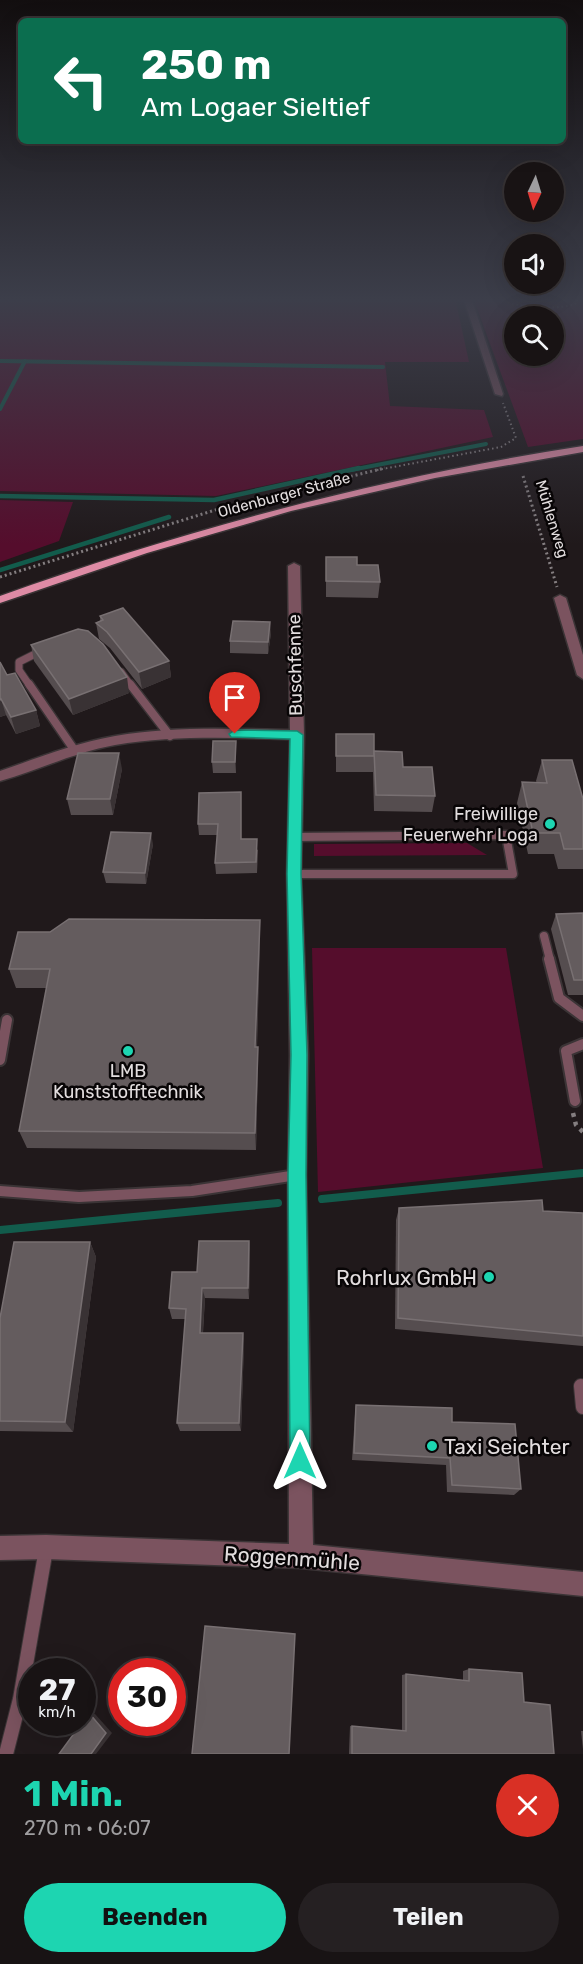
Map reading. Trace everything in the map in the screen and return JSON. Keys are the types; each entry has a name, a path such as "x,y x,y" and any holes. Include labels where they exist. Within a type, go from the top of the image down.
{"main road":[{"name":"Oldenburger Straße","path":"0,600 180,538 294,506 454,470 583,449"}],"street":[{"path":"495,382 499,394"},
{"name":"Buschfenne","path":"294,566 297,735 294,874 299,1055 297,1175 301,1556"},
{"path":"560,598 583,675"},
{"path":"0,776 75,751 130,738 215,734 297,735"},
{"name":"Roggenmühle","path":"0,1548 46,1547 301,1556 583,1584"}],"lane":[{"path":"55,646 23,657 19,662 19,670 75,751"},
{"path":"113,662 170,736"},
{"path":"294,874 513,874 506,835 296,837"},
{"path":"544,936 559,998 583,1016"},
{"path":"0,1060 7,1020"},
{"path":"575,1101 566,1051 583,1044"},
{"path":"0,1191 79,1197 192,1191 297,1175"},
{"path":"581,1386 583,1407"},
{"path":"6,1754 20,1699 46,1547"}],"path":[{"path":"0,577 113,539 224,507 364,473 501,447 516,438 499,394"},
{"name":"Mühlenweg","path":"523,476 560,598"}],"shaded area":[{"path":"0,382 387,382 390,406 484,410 493,437 216,496 0,491"},
{"path":"504,382 583,382 583,439 528,447"},
{"path":"0,500 73,502 59,541 0,562"},
{"path":"467,843 487,855 314,856 314,844"},
{"path":"312,948 506,948 543,1168 318,1192"}],"building":[{"path":"326,557 357,557 357,565 378,565 380,582 326,581"},
{"path":"123,608 169,661 139,672 107,632 96,623 103,620 100,616"},
{"path":"233,621 270,622 268,642 230,641"},
{"path":"78,629 88,631 103,644 127,677 69,699 31,645"},
{"path":"0,662 7,675 15,673 36,710 11,717 0,700"},
{"path":"336,734 374,734 374,756 336,756"},
{"path":"213,741 236,741 235,762 212,762"},
{"path":"374,751 402,752 403,767 432,767 435,796 376,795"},
{"path":"78,753 119,753 110,799 67,799"},
{"name":"Freiwillige Feuerwehr Loga","path":"542,760 572,760 583,799 583,849 564,849 560,833 533,833 522,782 547,783"},
{"path":"241,792 241,839 257,839 256,862 215,863 218,824 198,824 199,793"},
{"path":"111,832 151,833 145,873 103,872"},
{"path":"583,913 583,980 574,980 556,914"},
{"name":"LMB Kunststofftechnik","path":"69,919 260,920 255,1047 258,1047 255,1133 19,1131 50,969 9,969 18,932 50,932"},
{"name":"Rohrlux GmbH","path":"542,1200 543,1211 583,1213 583,1336 398,1318 399,1208"},
{"path":"199,1241 249,1241 248,1288 202,1288 200,1333 243,1333 239,1423 177,1423 186,1309 169,1308 172,1272 197,1272"},
{"path":"14,1242 90,1242 65,1422 0,1421 0,1318"},
{"name":"Taxi Seichter","path":"356,1405 452,1408 452,1422 515,1424 521,1489 452,1485 450,1458 354,1453"},
{"path":"205,1626 295,1634 289,1754 192,1754"},
{"path":"469,1669 522,1673 524,1702 550,1705 554,1754 352,1754 352,1726 406,1731 406,1674 469,1681"},
{"path":"96,1721 106,1733 91,1754 59,1754 72,1736 96,1736"}],"waterway":[{"path":"0,409 14,382"},
{"path":"351,470 486,444"},
{"path":"0,496 214,500 359,468"},
{"path":"0,570 169,517"},
{"path":"322,1199 583,1173"},
{"path":"0,1230 278,1203"}],"place":[{"name":"Freiwillige Feuerwehr Loga","path":"550,824"},
{"name":"LMB Kunststofftechnik","path":"128,1051"},
{"name":"Rohrlux GmbH","path":"489,1277"},
{"name":"Taxi Seichter","path":"432,1446"}],"route":[{"path":"235,734 297,735 294,874 299,1055 297,1175 300,1461"}]}
